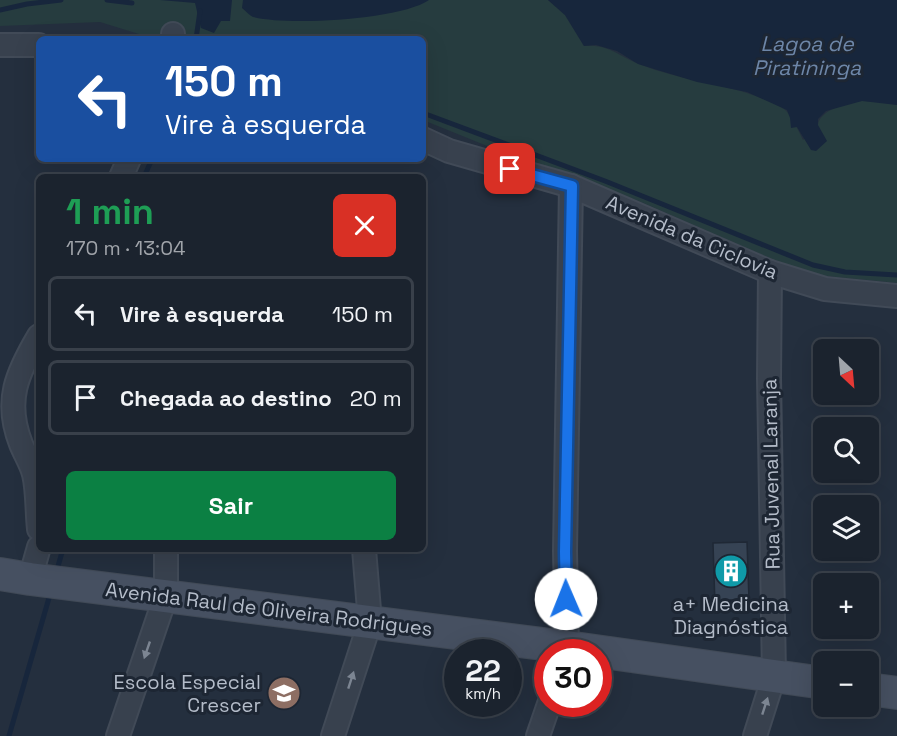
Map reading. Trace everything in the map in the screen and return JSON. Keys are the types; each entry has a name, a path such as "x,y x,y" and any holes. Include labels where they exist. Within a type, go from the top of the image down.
{"main road":[{"name":"Avenida Raul de Oliveira Rodrigues","path":"15,576 534,645"},
{"name":"Avenida Raul de Oliveira Rodrigues","path":"612,656 813,681"},
{"path":"879,691 897,693"}],"street":[{"path":"0,45 36,45"},
{"name":"Avenida da Ciclovia","path":"426,140 449,151 572,186 770,272 825,289 897,296"},
{"path":"566,639 565,552 572,186"},
{"name":"Rua Juvenal Laranja","path":"754,736 774,676 769,378 770,272"},
{"path":"36,341 16,381 12,402 13,421 34,475 36,497"},
{"path":"15,576 36,551"},
{"path":"118,736 166,595 166,552"},
{"path":"333,736 370,622 364,552"},
{"path":"538,736 545,717"}],"green space":[{"path":"0,0 548,0 565,15 584,46 607,49 632,61 675,76 751,94 768,101 786,111 803,140 818,125 824,115 836,107 864,101 897,105 897,283 816,275 774,260 641,202 514,157 426,121 426,36 145,36 100,22 0,26"}],"water":[{"path":"160,0 232,0 230,21 221,21 214,33 201,28 195,3"},
{"path":"243,0 429,0 415,7 370,17 291,21 253,17 242,8"},
{"name":"Lagoa de Piratininga","path":"548,0 897,0 897,105 862,101 826,111 818,119 818,125 827,141 816,151 811,150 797,127 791,128 787,110 747,92 697,82 638,64 617,51 596,45 584,46 565,15"}],"building":[{"name":"a+ Medicina Diagnóstica","path":"747,542 749,600 730,600 730,606 715,606 713,543"}],"waterway":[{"path":"0,10 61,0"},
{"path":"107,0 132,3"},
{"path":"196,36 200,11"},
{"path":"426,114 605,181 813,265 845,272 897,275"},
{"path":"145,174 151,162"},
{"path":"56,573 62,552"},
{"path":"9,736 51,591"}],"place":[{"name":"a+ Medicina Diagnóstica","path":"731,571"},
{"name":"Escola Especial Crescer","path":"284,693"}],"route":[{"path":"510,169 572,186 566,599"}]}
